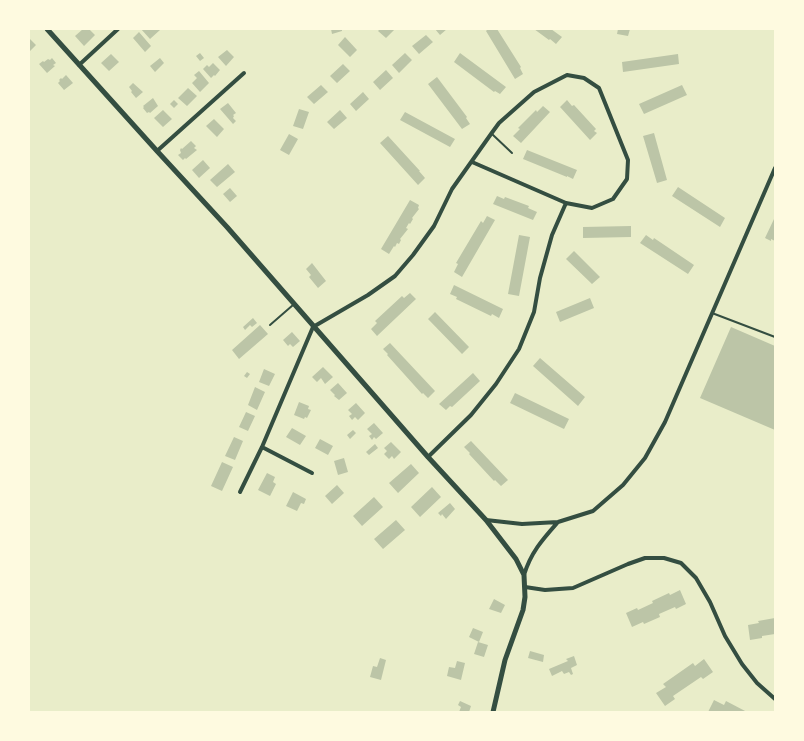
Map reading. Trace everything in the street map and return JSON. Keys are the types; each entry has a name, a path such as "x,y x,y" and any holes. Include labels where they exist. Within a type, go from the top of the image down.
{"street":[{"path":"47,29 227,227 313,327 486,520 516,559 524,575 525,587 523,610 505,660 493,712"},
{"path":"79,65 118,29"},
{"path":"157,151 244,73"},
{"path":"240,492 262,446 313,327 368,295 396,276 434,226 452,189 499,123 534,92 567,75 584,78 599,88 628,160 627,179 613,199 592,208 566,203 472,162"},
{"path":"486,520 522,524 558,522 593,511 623,485 645,458 665,422 775,168"},
{"path":"428,457 470,415 496,384 519,349 534,312 540,278 552,235 566,203"},
{"path":"262,446 312,473"},
{"path":"524,575 536,547 558,522"},
{"path":"525,587 545,590 573,588 645,558 664,558 681,563 696,578 710,602 725,636 742,664 757,683 775,699"}],"lane":[{"path":"491,134 512,153"},
{"path":"270,325 294,305"},
{"path":"712,313 775,337"}],"building":[{"path":"83,29 89,29 95,35 84,46 75,36"},
{"path":"141,29 159,29 160,30 150,39"},
{"path":"331,29 342,29 342,31 332,34"},
{"path":"380,29 395,29 386,38 378,31"},
{"path":"435,29 447,29 440,35"},
{"path":"488,29 497,29 521,67 520,68 523,74 515,79 486,31"},
{"path":"534,29 551,29 562,37 556,44"},
{"path":"618,29 630,29 628,36 617,34"},
{"path":"139,32 151,46 145,52 133,38"},
{"path":"426,35 433,42 419,54 412,46"},
{"path":"345,37 357,50 350,57 338,45"},
{"path":"29,38 36,45 29,52"},
{"path":"227,50 234,57 226,66 218,57"},
{"path":"200,53 204,58 200,61 196,56"},
{"path":"405,53 412,60 399,73 392,65"},
{"path":"460,53 506,87 500,94 495,91 494,92 454,62"},
{"path":"111,54 119,62 109,71 101,63"},
{"path":"678,54 679,64 623,72 622,62"},
{"path":"52,58 56,63 53,65 55,66 47,73 39,64"},
{"path":"160,58 164,63 155,72 150,66"},
{"path":"213,63 220,70 211,78 203,69 207,65 209,67"},
{"path":"343,64 350,71 337,83 330,76"},
{"path":"386,70 393,78 380,90 373,82"},
{"path":"199,71 209,83 200,92 192,83 197,78 194,75"},
{"path":"66,75 73,83 64,90 58,83 61,78 62,79"},
{"path":"437,77 467,117 466,118 470,124 462,129 428,84"},
{"path":"133,83 143,92 136,98 129,87"},
{"path":"321,85 328,92 314,104 307,97"},
{"path":"682,85 687,95 644,114 639,104"},
{"path":"188,88 197,96 187,106 178,98"},
{"path":"363,92 369,99 356,111 350,104"},
{"path":"153,98 158,106 150,113 147,113 143,106"},
{"path":"174,100 178,104 174,108 170,104"},
{"path":"567,100 572,106 574,105 596,129 594,131 597,133 590,140 560,107"},
{"path":"228,103 236,113 233,115 233,118 236,121 233,124 220,109"},
{"path":"543,106 550,112 521,143 513,136 520,129 518,128 536,110 537,112"},
{"path":"299,109 309,112 303,129 293,126"},
{"path":"163,110 172,119 163,127 154,118"},
{"path":"340,110 347,118 334,129 327,122"},
{"path":"405,112 455,139 450,147 400,120"},
{"path":"214,119 224,129 217,137 206,126"},
{"path":"654,133 667,180 657,183 643,136"},
{"path":"289,134 298,139 289,155 280,150"},
{"path":"388,136 425,178 418,185 380,143"},
{"path":"191,141 196,146 194,148 197,150 183,160 178,155 181,153 180,150"},
{"path":"527,150 577,170 573,179 523,159"},
{"path":"203,160 210,168 199,178 192,170"},
{"path":"228,164 235,172 217,187 210,180"},
{"path":"678,187 725,218 720,227 672,196"},
{"path":"230,188 237,196 230,202 223,194"},
{"path":"497,196 504,199 505,197 529,206 528,208 537,212 533,220 493,204"},
{"path":"410,200 419,205 419,209 406,228 408,229 400,239 399,244 397,243 395,247 394,246 389,254 381,249"},
{"path":"487,216 495,220 462,277 454,272 458,264 456,263 481,221 483,223"},
{"path":"774,219 775,241 771,239 771,241 765,238"},
{"path":"631,226 631,237 583,238 583,227"},
{"path":"519,235 530,237 519,296 508,294"},
{"path":"646,235 653,240 654,238 694,265 688,274 640,243"},
{"path":"574,251 600,277 592,284 566,259"},
{"path":"312,263 326,281 318,288 309,277 311,275 306,269"},
{"path":"454,285 503,309 499,318 492,314 491,316 456,299 457,297 450,294"},
{"path":"410,293 416,299 377,336 371,329 377,323 375,321 402,296 404,298"},
{"path":"590,298 594,308 560,322 556,312"},
{"path":"435,312 469,347 462,354 428,319"},
{"path":"253,318 257,323 252,327 250,325 245,330 243,327"},
{"path":"260,325 268,334 239,359 232,350"},
{"path":"731,327 775,346 775,430 700,398"},
{"path":"292,332 300,341 293,347 290,344 288,346 283,340"},
{"path":"390,343 435,391 428,398 423,393 422,394 387,355 388,354 383,349"},
{"path":"540,358 585,397 578,406 533,366"},
{"path":"323,367 333,377 325,384 321,378 317,382 312,377"},
{"path":"264,369 275,374 269,386 259,382"},
{"path":"247,372 250,374 247,378 244,376"},
{"path":"473,373 480,381 452,407 450,406 446,410 439,404"},
{"path":"338,383 347,393 339,400 330,390"},
{"path":"255,387 265,392 257,410 248,405"},
{"path":"515,393 569,419 564,429 510,403"},
{"path":"299,402 309,406 308,409 311,410 307,418 305,417 304,419 294,415"},
{"path":"356,403 365,413 358,420 355,417 352,420 349,416 352,414 348,410"},
{"path":"246,412 255,416 248,431 239,427"},
{"path":"374,423 383,433 376,439 374,437 372,440 369,436 372,434 367,429"},
{"path":"292,428 306,436 300,445 286,437"},
{"path":"353,430 356,433 350,439 347,435"},
{"path":"234,437 243,441 235,460 225,456"},
{"path":"320,439 333,446 328,455 315,448"},
{"path":"471,441 508,480 501,486 495,480 494,481 464,447"},
{"path":"391,442 401,452 394,459 392,456 389,459 384,454 387,451 384,448"},
{"path":"375,444 378,448 369,455 366,452"},
{"path":"344,458 348,472 338,475 334,461"},
{"path":"222,462 233,467 222,491 211,486"},
{"path":"411,464 419,473 398,493 389,483"},
{"path":"267,473 275,477 273,482 276,484 270,496 258,490"},
{"path":"337,485 344,493 332,504 325,496"},
{"path":"432,487 441,497 420,517 411,507"},
{"path":"293,492 306,499 304,504 301,503 297,511 286,506"},
{"path":"374,497 383,507 362,526 353,516"},
{"path":"450,503 455,509 446,519 442,514 441,516 438,513"},
{"path":"396,520 405,530 383,549 374,539"},
{"path":"680,590 686,604 676,609 675,607 659,614 660,617 644,624 643,622 632,627 626,613 637,608 638,610 653,603 652,601 669,593 670,595"},
{"path":"494,599 505,605 501,613 489,609"},
{"path":"775,618 775,634 750,640 748,625 759,623 758,621"},
{"path":"473,628 483,632 479,642 469,637"},
{"path":"478,642 488,645 484,657 474,654"},
{"path":"530,651 544,655 543,662 528,658"},
{"path":"574,656 577,665 571,668 573,674 571,675 569,672 564,674 562,671 552,676 549,669 568,661 566,659"},
{"path":"380,658 386,660 381,680 370,677 373,666 377,667"},
{"path":"704,659 713,672 703,679 701,677 673,696 675,699 665,706 656,693 666,687 663,684 693,663 695,666"},
{"path":"457,661 465,663 461,680 447,676 449,667 455,668"},
{"path":"714,700 724,705 726,701 747,712 708,712"},
{"path":"460,701 471,706 469,712 459,712 461,707 458,705"}]}
